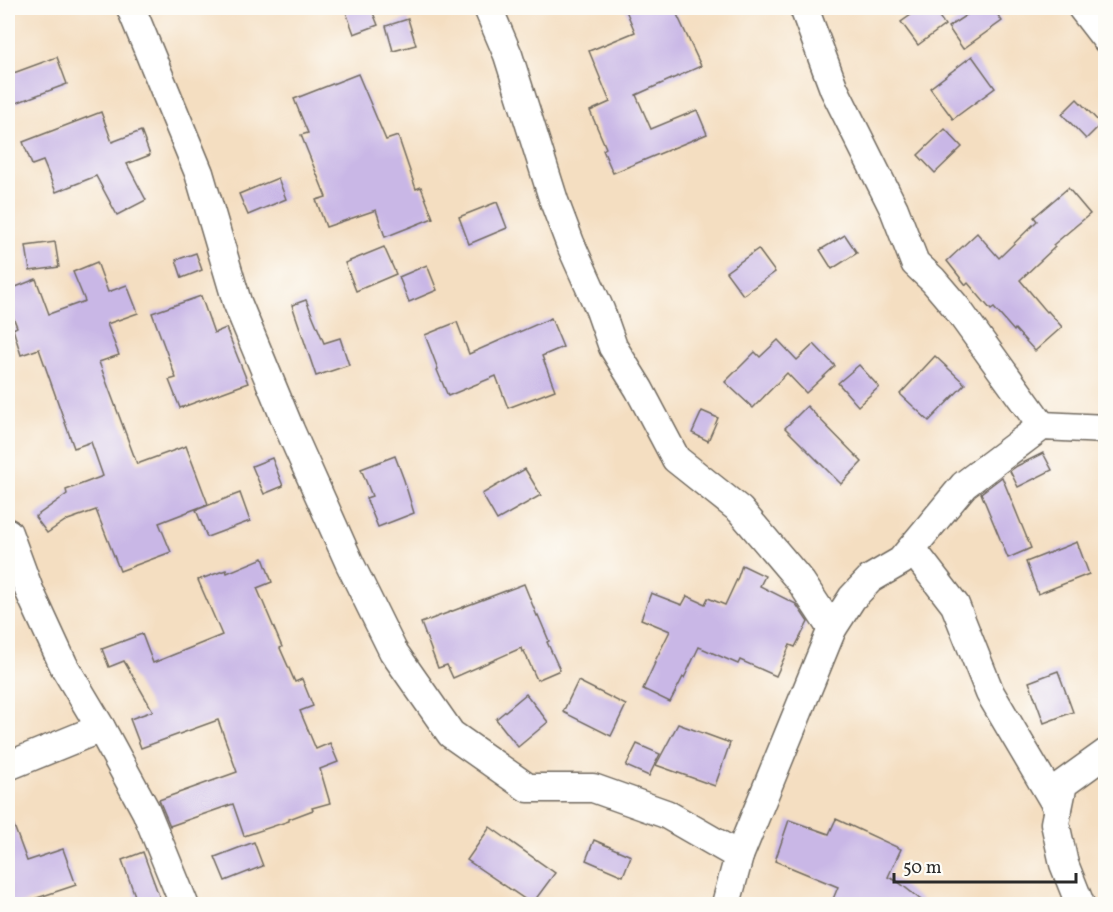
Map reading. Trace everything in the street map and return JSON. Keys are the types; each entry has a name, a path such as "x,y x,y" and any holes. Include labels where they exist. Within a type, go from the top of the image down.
{"street":[{"path":"131,8 199,173 237,302 290,430 350,564 393,651 451,734 528,788 593,788 666,814 739,856"},
{"path":"488,8 508,55 554,201 600,310 613,347 639,389 676,459 740,510 801,582 832,628"},
{"path":"804,8 834,89 894,209 915,262 956,308 1042,426"},
{"path":"1082,8 1106,39"},
{"path":"726,904 739,856 832,628 852,598 870,579 901,561 964,485 1042,426 1106,429"},
{"path":"8,533 29,590 64,666 146,811 184,904"},
{"path":"912,549 955,605 990,693 1058,808"},
{"path":"8,766 101,728"},
{"path":"1080,904 1064,864 1055,823 1063,784 1106,753"}],"building":[{"path":"358,8 371,8 378,25 354,34 346,12"},
{"path":"625,8 674,8 701,66 636,95 651,129 697,110 707,134 613,173 603,150 606,148 590,111 610,102 589,51 635,32"},
{"path":"921,8 933,8 945,25 918,45 901,22"},
{"path":"977,8 993,8 1002,21 963,49 948,27"},
{"path":"408,19 416,45 393,51 386,26"},
{"path":"972,56 995,88 953,119 930,88"},
{"path":"57,57 67,84 8,106 8,75"},
{"path":"358,74 386,140 398,136 416,189 421,187 433,218 385,237 376,210 326,227 316,200 326,197 301,135 308,133 294,99"},
{"path":"1077,99 1101,124 1086,139 1062,114"},
{"path":"101,112 112,142 141,131 150,155 127,164 146,200 117,215 96,176 56,192 43,161 32,165 23,142"},
{"path":"945,129 962,147 935,173 918,155"},
{"path":"278,178 286,199 248,215 239,194"},
{"path":"1068,188 1090,214 1053,245 1055,247 1020,280 1062,327 1035,351 994,308 991,310 968,283 966,285 947,261 977,233 999,258 1037,221 1034,217"},
{"path":"497,202 507,228 469,244 459,217"},
{"path":"845,235 857,253 832,269 820,250"},
{"path":"55,242 59,267 30,271 26,246"},
{"path":"384,247 396,274 356,291 345,263"},
{"path":"758,249 775,272 743,295 726,272"},
{"path":"196,253 202,270 182,278 176,260"},
{"path":"97,262 108,292 127,285 138,313 107,324 119,355 99,362 137,464 186,446 208,504 159,523 171,552 120,571 96,510 65,521 47,533 35,517 67,494 66,490 103,476 91,442 74,448 39,349 21,355 13,329 17,327 8,304 8,290 36,279 49,314 85,301 73,272"},
{"path":"427,265 437,290 409,302 399,277"},
{"path":"201,296 214,333 226,328 248,383 180,408 169,380 176,378 152,313"},
{"path":"306,300 324,343 340,338 349,365 316,376 292,305"},
{"path":"551,318 563,347 542,356 555,390 508,408 496,376 448,396 425,335 457,322 469,354"},
{"path":"778,340 797,360 814,344 835,366 806,393 787,373 753,408 725,382 755,352 760,357"},
{"path":"935,356 965,384 929,421 900,394"},
{"path":"859,365 879,387 858,406 838,383"},
{"path":"807,406 862,462 841,484 785,428"},
{"path":"702,411 718,418 708,441 692,433"},
{"path":"1043,453 1052,470 1018,487 1010,471"},
{"path":"395,456 414,513 378,527 366,498 372,496 361,469"},
{"path":"272,458 283,486 264,494 252,466"},
{"path":"525,469 541,495 497,520 482,494"},
{"path":"1002,477 1031,548 1008,558 981,493"},
{"path":"240,493 250,521 207,537 196,510"},
{"path":"1077,542 1089,574 1038,594 1026,562"},
{"path":"263,558 272,582 257,588 295,682 302,679 313,706 300,711 316,749 330,743 338,762 320,769 330,803 312,808 313,810 289,819 289,821 244,836 233,804 170,826 159,800 237,772 218,720 141,748 130,719 153,711 124,661 109,667 102,649 142,634 153,663 222,635 198,580 226,570 227,573"},
{"path":"742,565 765,576 760,586 796,604 808,622 795,647 790,645 776,676 740,660 738,664 699,647 670,702 643,689 670,631 641,619 651,593 682,605 687,596 705,604 708,598 725,605"},
{"path":"524,584 560,670 537,680 521,648 453,678 447,665 438,668 421,623"},
{"path":"1058,671 1073,712 1044,723 1029,682"},
{"path":"578,681 626,705 611,736 563,712"},
{"path":"526,694 548,722 518,747 496,719"},
{"path":"678,724 730,743 715,786 656,765"},
{"path":"637,744 660,754 649,776 626,766"},
{"path":"8,815 10,815 27,861 63,849 76,885 19,904 8,904"},
{"path":"836,819 901,849 888,877 897,881 926,904 831,904 838,887 775,861 789,820 829,834"},
{"path":"490,827 555,873 532,904 467,860"},
{"path":"594,840 631,856 623,876 586,860"},
{"path":"254,842 263,866 225,881 215,857"},
{"path":"143,852 162,904 138,904 122,860"}]}
